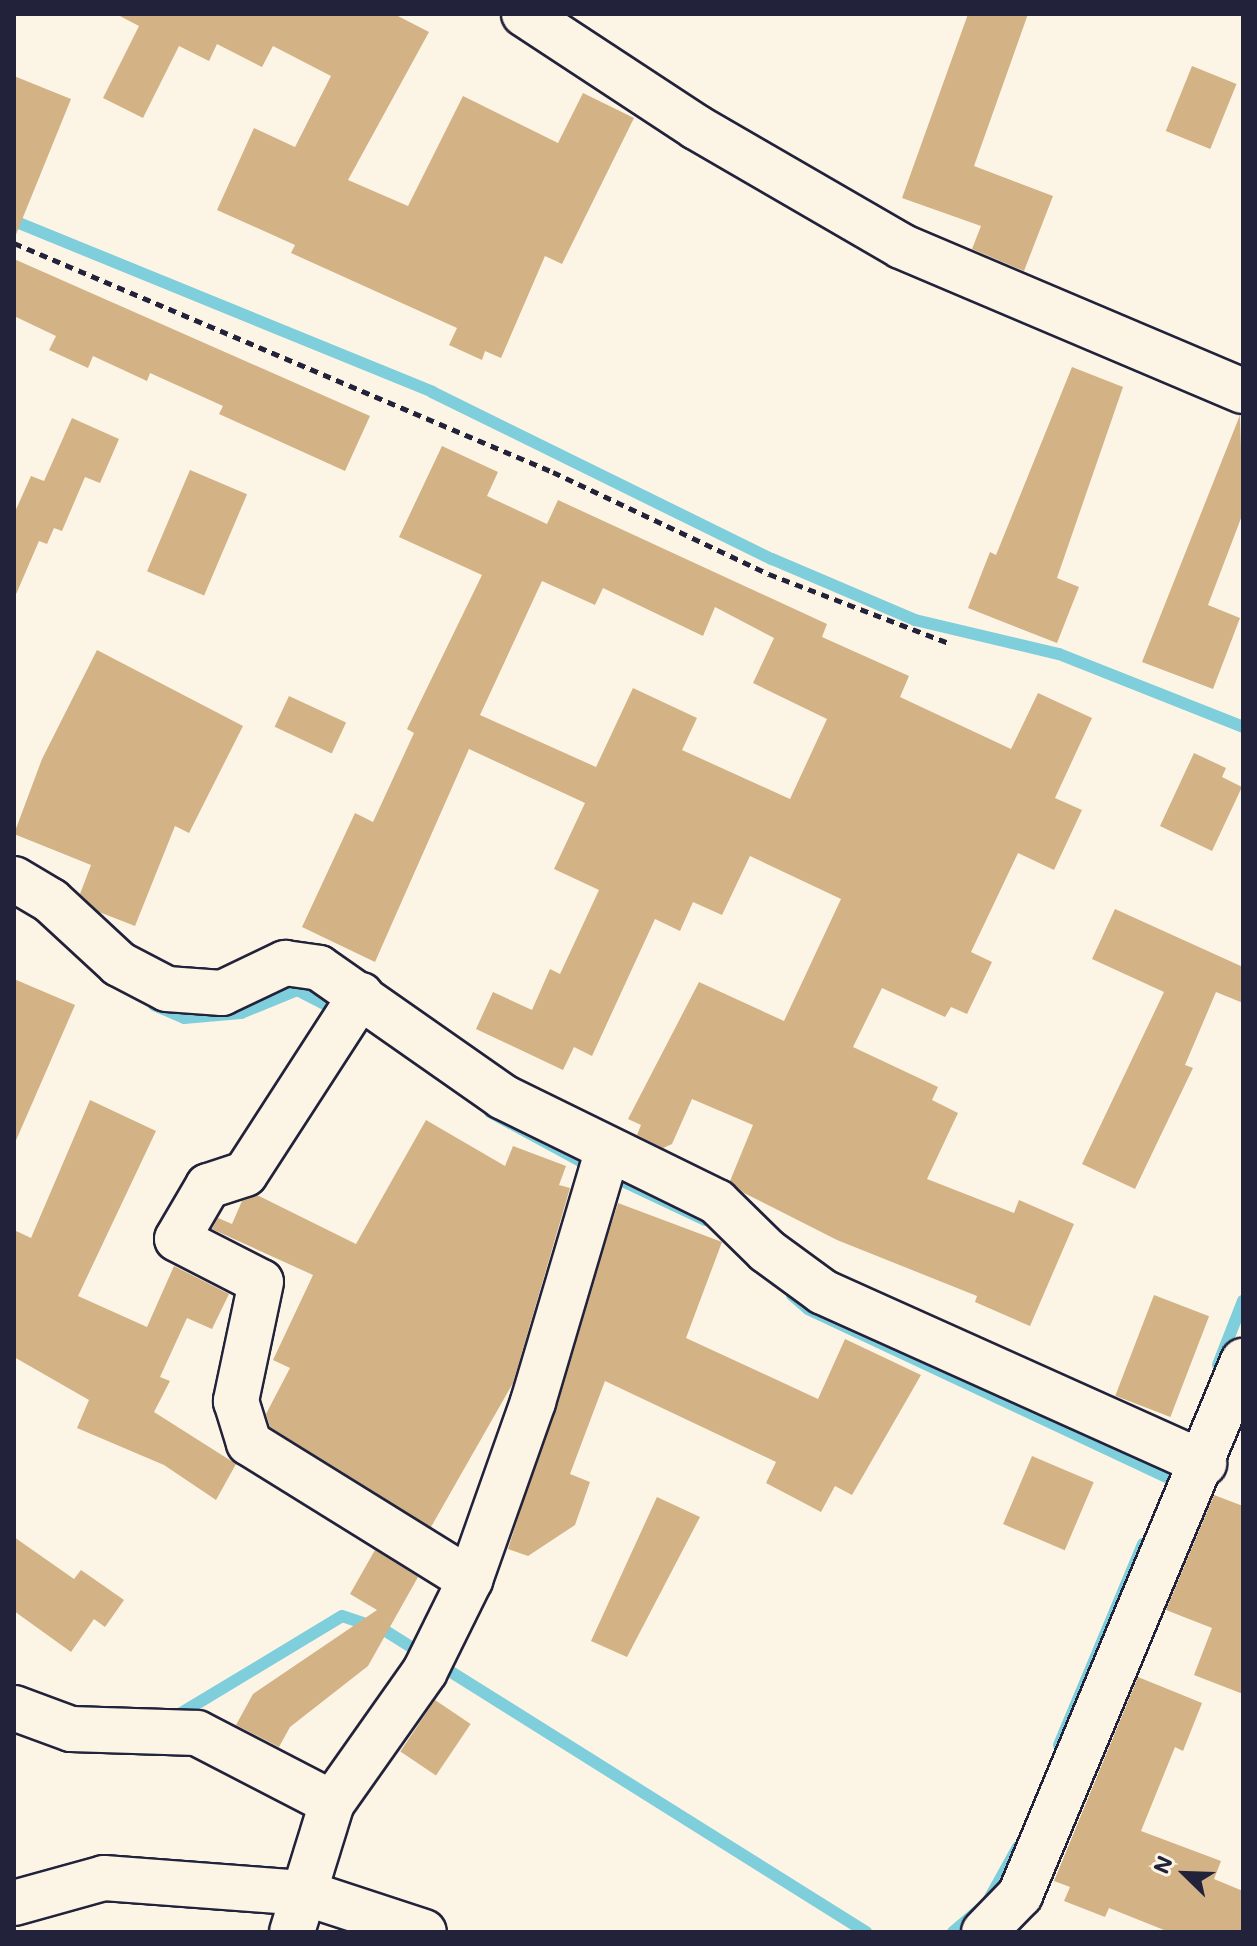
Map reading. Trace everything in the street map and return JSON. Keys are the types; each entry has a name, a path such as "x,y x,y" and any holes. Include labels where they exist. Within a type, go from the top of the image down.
{"street":[{"path":"524,14 696,127 901,246 1243,391"},
{"path":"14,879 51,901 119,964 167,989 222,993 285,963 319,968 351,1010 503,1097 602,1169 717,1202 767,1251 823,1292 1186,1455"},
{"path":"351,1010 245,1174 208,1186 177,1239 261,1282 236,1401 249,1443 470,1580"},
{"path":"298,1912 332,1803 431,1660 470,1580 533,1402 602,1169"},
{"path":"1007,1926 1183,1499 1186,1455 1243,1361"},
{"path":"14,1708 71,1729 197,1733 332,1803"},
{"path":"14,1903 104,1878 424,1932"}],"path":[{"path":"14,243 553,472 769,574 951,644"}],"building":[{"path":"116,14 394,14 429,32 348,180 408,206 463,96 558,143 583,93 634,118 562,264 545,256 501,358 485,351 482,360 449,345 457,328 291,253 295,245 217,210 254,128 295,147 331,76 273,46 262,67 217,44 209,61 179,46 143,118 103,98 139,26"},
{"path":"968,14 1028,14 974,166 1053,196 1024,271 972,249 981,226 902,198"},
{"path":"1192,66 1237,84 1210,149 1166,131"},
{"path":"14,76 71,99 15,237 14,237"},
{"path":"14,259 370,416 345,471 219,414 223,406 150,373 147,381 93,356 88,368 49,350 56,336 14,316"},
{"path":"1072,367 1123,387 1057,578 1079,587 1057,643 968,608 990,552 996,555"},
{"path":"1240,415 1243,513 1208,605 1240,618 1213,689 1142,662"},
{"path":"72,418 119,439 100,483 85,477 62,531 54,528 47,544 39,541 14,599 14,514 31,476 44,481"},
{"path":"442,446 498,472 487,496 547,524 558,500 827,624 822,637 909,676 900,697 1011,749 1038,693 1092,718 1055,798 1082,810 1054,870 1018,853 971,952 992,962 967,1014 951,1007 945,1017 882,988 853,1047 938,1087 932,1100 958,1113 927,1179 1014,1213 1019,1200 1074,1224 1030,1326 975,1302 977,1296 837,1240 744,1193 730,1181 753,1125 692,1099 672,1144 663,1148 637,1135 641,1125 628,1119 699,982 784,1021 841,899 750,856 722,915 693,902 680,931 655,919 592,1056 574,1047 563,1070 476,1029 493,992 532,1010 550,969 560,974 599,890 554,869 585,803 469,749 375,962 302,927 355,813 373,822 414,733 407,729 482,575 399,537","holes":["542,581 595,605 603,588 703,636 715,607 774,638 753,683 827,719 790,799 682,750 697,718 633,688 596,767 480,715"]},
{"path":"190,470 247,494 204,595 147,571"},
{"path":"97,650 243,726 189,833 175,826 135,926 99,912 80,894 91,865 14,834 42,759"},
{"path":"289,696 346,723 332,753 275,727"},
{"path":"1194,753 1226,768 1222,777 1242,787 1212,851 1160,826"},
{"path":"1115,909 1243,967 1243,1003 1216,992 1185,1065 1193,1068 1135,1189 1082,1164 1164,992 1092,959"},
{"path":"14,979 75,1005 14,1145"},
{"path":"90,1100 156,1131 78,1296 147,1327 174,1266 229,1294 212,1329 187,1318 160,1377 170,1381 154,1412 236,1464 216,1500 164,1465 77,1428 89,1400 14,1357 14,1230 31,1238"},
{"path":"426,1120 505,1166 513,1146 566,1166 559,1185 570,1188 513,1383 431,1527 270,1427 266,1414 290,1368 273,1360 313,1275 212,1229 218,1218 232,1224 242,1201 257,1195 356,1244"},
{"path":"618,1203 722,1242 686,1338 818,1399 845,1339 921,1375 852,1495 835,1486 821,1512 766,1483 776,1462 605,1381 570,1474 590,1482 575,1525 528,1556 508,1549"},
{"path":"1154,1295 1209,1316 1170,1417 1115,1396"},
{"path":"1032,1456 1094,1482 1065,1550 1003,1524"},
{"path":"1214,1495 1243,1506 1243,1694 1194,1675 1212,1628 1166,1610"},
{"path":"657,1497 700,1517 627,1657 591,1641"},
{"path":"14,1537 74,1579 81,1570 124,1600 105,1627 94,1619 71,1652 14,1611"},
{"path":"375,1550 418,1577 368,1666 290,1727 279,1747 236,1725 253,1694 377,1610 350,1594"},
{"path":"1138,1677 1202,1703 1183,1751 1175,1747 1141,1831 1221,1861 1214,1879 1243,1891 1243,1932 1169,1932 1109,1908 1105,1917 1064,1901 1070,1887 1054,1881"},
{"path":"435,1700 471,1724 436,1775 400,1751"}],"waterway":[{"path":"14,221 432,392 772,559 915,620 1059,654 1243,727"},
{"path":"154,1005 184,1018 241,1013 297,990 342,1013"},
{"path":"490,1112 593,1168"},
{"path":"610,1175 705,1220"},
{"path":"792,1295 808,1309 1173,1480"},
{"path":"1218,1365 1243,1301"},
{"path":"1059,1745 1143,1544"},
{"path":"173,1718 342,1616 384,1630 866,1932"},
{"path":"953,1932 987,1903 1018,1847"}]}
